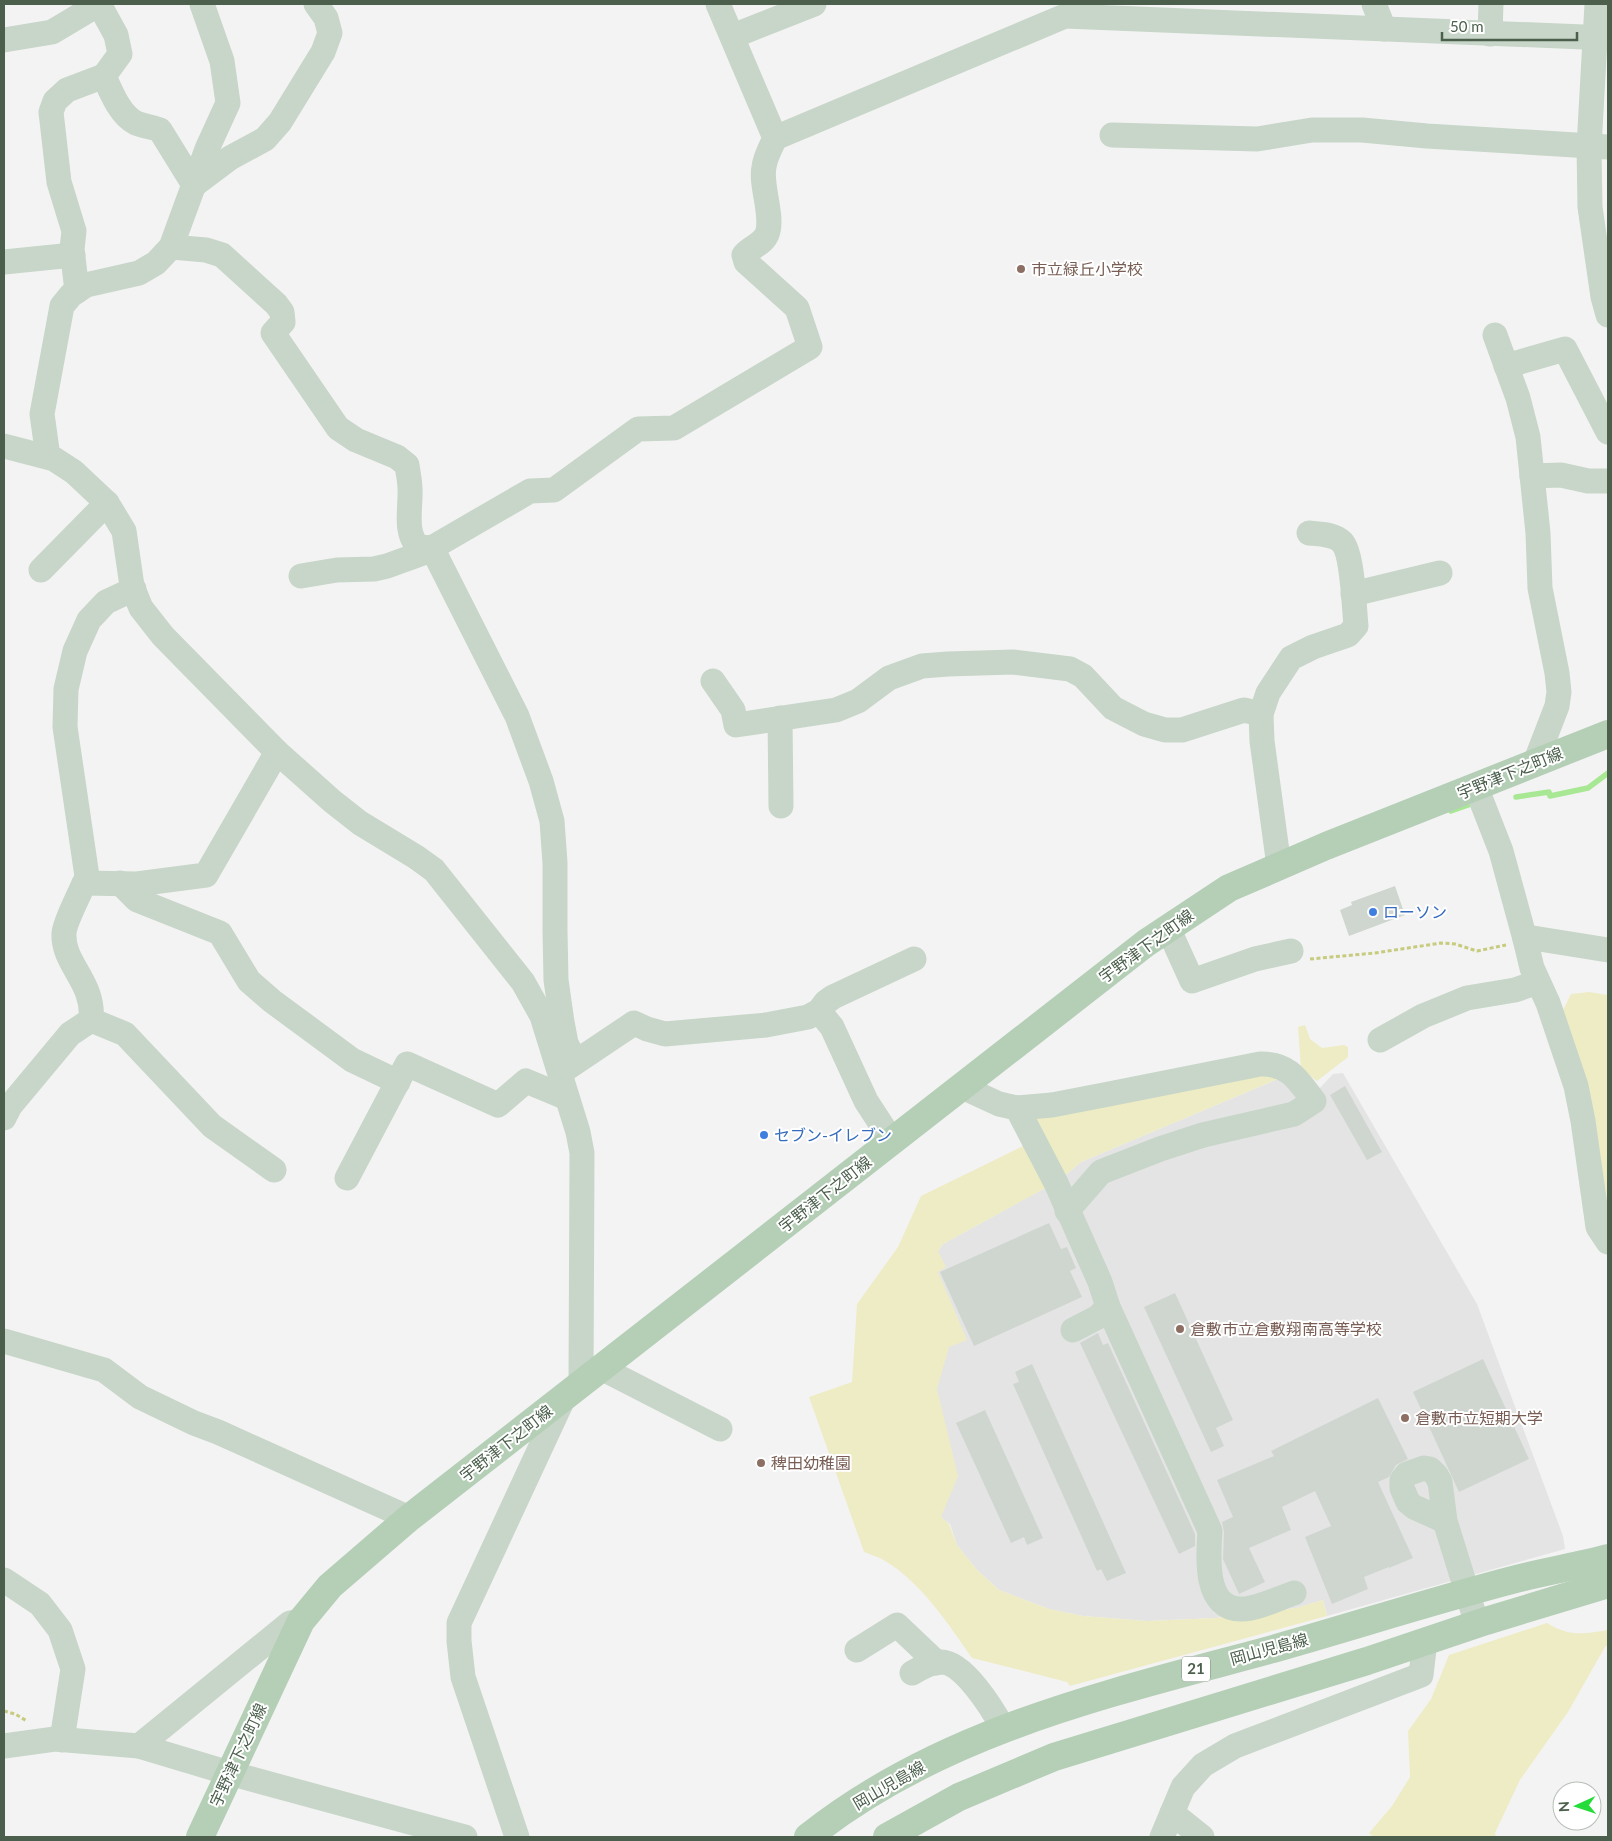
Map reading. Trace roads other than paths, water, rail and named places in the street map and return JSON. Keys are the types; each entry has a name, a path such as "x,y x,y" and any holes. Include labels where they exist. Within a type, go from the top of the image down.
{"main road":[{"name":"宇野津下之町線","path":"200,1837 301,1621 330,1586 409,1518 1146,943 1229,888 1326,846 1608,734"},
{"name":"岡山児島線","path":"808,1837 834,1817 896,1779 941,1755 1003,1728 1058,1709 1172,1675 1273,1649 1518,1579 1608,1558"},
{"path":"887,1837 959,1797 1054,1758 1608,1584"}],"street":[{"path":"4,40 52,32 99,4 116,35 120,54 104,76 67,90 55,101 51,112 59,182 74,231 73,255 77,291"},
{"path":"48,457 42,414 62,306 71,295 86,285 139,273 156,263 171,247 207,149 228,104 222,60 202,4"},
{"path":"718,4 775,138"},
{"path":"733,36 814,4"},
{"path":"1374,4 1384,29"},
{"path":"1490,34 1492,4"},
{"path":"1597,4 1602,38 1599,147 1590,207 1604,269 1603,297 1608,315"},
{"path":"194,185 230,158 265,139 280,122 323,52 330,33 328,9"},
{"path":"301,576 337,570 374,569 423,553 530,491 554,490 638,429 674,428 810,347 797,308 746,262 744,255 748,250 761,242 768,233 763,168 775,138 1062,10 1278,14 1384,29 1602,38"},
{"path":"104,76 111,92 127,116 137,123 160,130 194,185"},
{"path":"1112,136 1257,139 1312,130 1362,130 1599,147"},
{"path":"171,247 206,250 222,255 276,304 282,312 282,322 273,333 338,428 356,440 396,457 407,465 410,488 409,524 412,540 418,547 432,548"},
{"path":"4,262 73,255"},
{"path":"1495,335 1518,398 1528,438 1538,533 1540,588 1559,692 1557,706 1535,763"},
{"path":"1506,366 1565,349 1608,432"},
{"path":"4,446 48,457 74,472 107,503 124,531 134,589 141,608 163,636 277,752 332,802 360,823 434,870 523,982 567,1067"},
{"path":"1532,476 1561,475 1588,481 1608,481"},
{"path":"41,570 107,503"},
{"path":"1279,866 1262,741 1262,714 1268,693 1291,658 1348,635 1356,626 1351,566 1343,543 1333,536 1309,533"},
{"path":"432,548 517,716 541,781 552,821 555,863 554,931 556,980 565,1036 567,1098 578,1132 582,1153 582,1383 459,1623 463,1677 516,1837"},
{"path":"1353,594 1440,573"},
{"path":"88,883 65,727 66,689 75,651 89,620 106,602 134,589"},
{"path":"713,681 732,710 736,725 836,710 858,701 889,678 922,666 1013,662 1070,669 1083,676 1113,708 1144,724 1165,730 1182,730 1244,710 1262,714"},
{"path":"780,718 780,806"},
{"path":"91,1020 92,1008 86,987 65,948 64,932 84,883 137,884 206,874 277,752"},
{"path":"1476,787 1501,851 1526,939 1532,968 1548,1003 1576,1086 1583,1121 1598,1228 1608,1242"},
{"path":"120,884 137,900 220,933 249,980 272,1001 352,1060 398,1082"},
{"path":"1168,928 1192,981 1255,960 1299,955"},
{"path":"1526,939 1534,938 1608,950"},
{"path":"567,1067 634,1023 646,1029 665,1034 766,1025 808,1016 819,1011 833,997 914,959"},
{"path":"1380,1040 1423,1016 1467,998 1515,990 1538,982"},
{"path":"819,1011 832,1027 866,1101 892,1141"},
{"path":"4,1118 10,1106 70,1034 91,1020"},
{"path":"91,1020 125,1034 212,1126 274,1170"},
{"path":"347,1178 407,1064 498,1105 526,1081 567,1098"},
{"path":"962,1087 999,1104 1017,1108 1099,1096 1260,1064 1271,1064 1291,1072 1314,1101 1294,1114 1204,1135 1160,1149 1101,1172 1068,1211"},
{"path":"1017,1108 1056,1183 1100,1282 1108,1307 1210,1530 1210,1571 1214,1591 1220,1601 1231,1608 1244,1610 1294,1593"},
{"path":"1073,1330 1098,1317 1108,1307"},
{"path":"4,1341 104,1370 140,1397 194,1423 409,1518"},
{"path":"582,1383 720,1429"},
{"path":"1445,1522 1478,1624"},
{"path":"4,1580 40,1604 60,1630 72,1669 62,1740"},
{"path":"139,1746 290,1622 301,1621"},
{"path":"857,1650 897,1624 937,1662"},
{"path":"1162,1837 1183,1787 1203,1765 1235,1746 1421,1675 1425,1641"},
{"path":"912,1673 929,1664 943,1662 969,1678 990,1706 1003,1728"},
{"path":"4,1746 55,1739 139,1746 229,1773 465,1837"},
{"path":"1172,1813 1202,1837"}],"waterway":[{"path":"1516,797 1549,792 1550,796 1588,788 1608,773"},
{"path":"1451,811 1474,803"}],"place":[{"name":"市立緑丘小学校","path":"1021,269"},
{"name":"ローソン","path":"1373,912"},
{"name":"セブン-イレブン","path":"764,1135"},
{"name":"倉敷市立倉敷翔南高等学校","path":"1180,1329"},
{"name":"倉敷市立短期大学","path":"1405,1418"},
{"name":"稗田幼稚園","path":"761,1463"}]}
